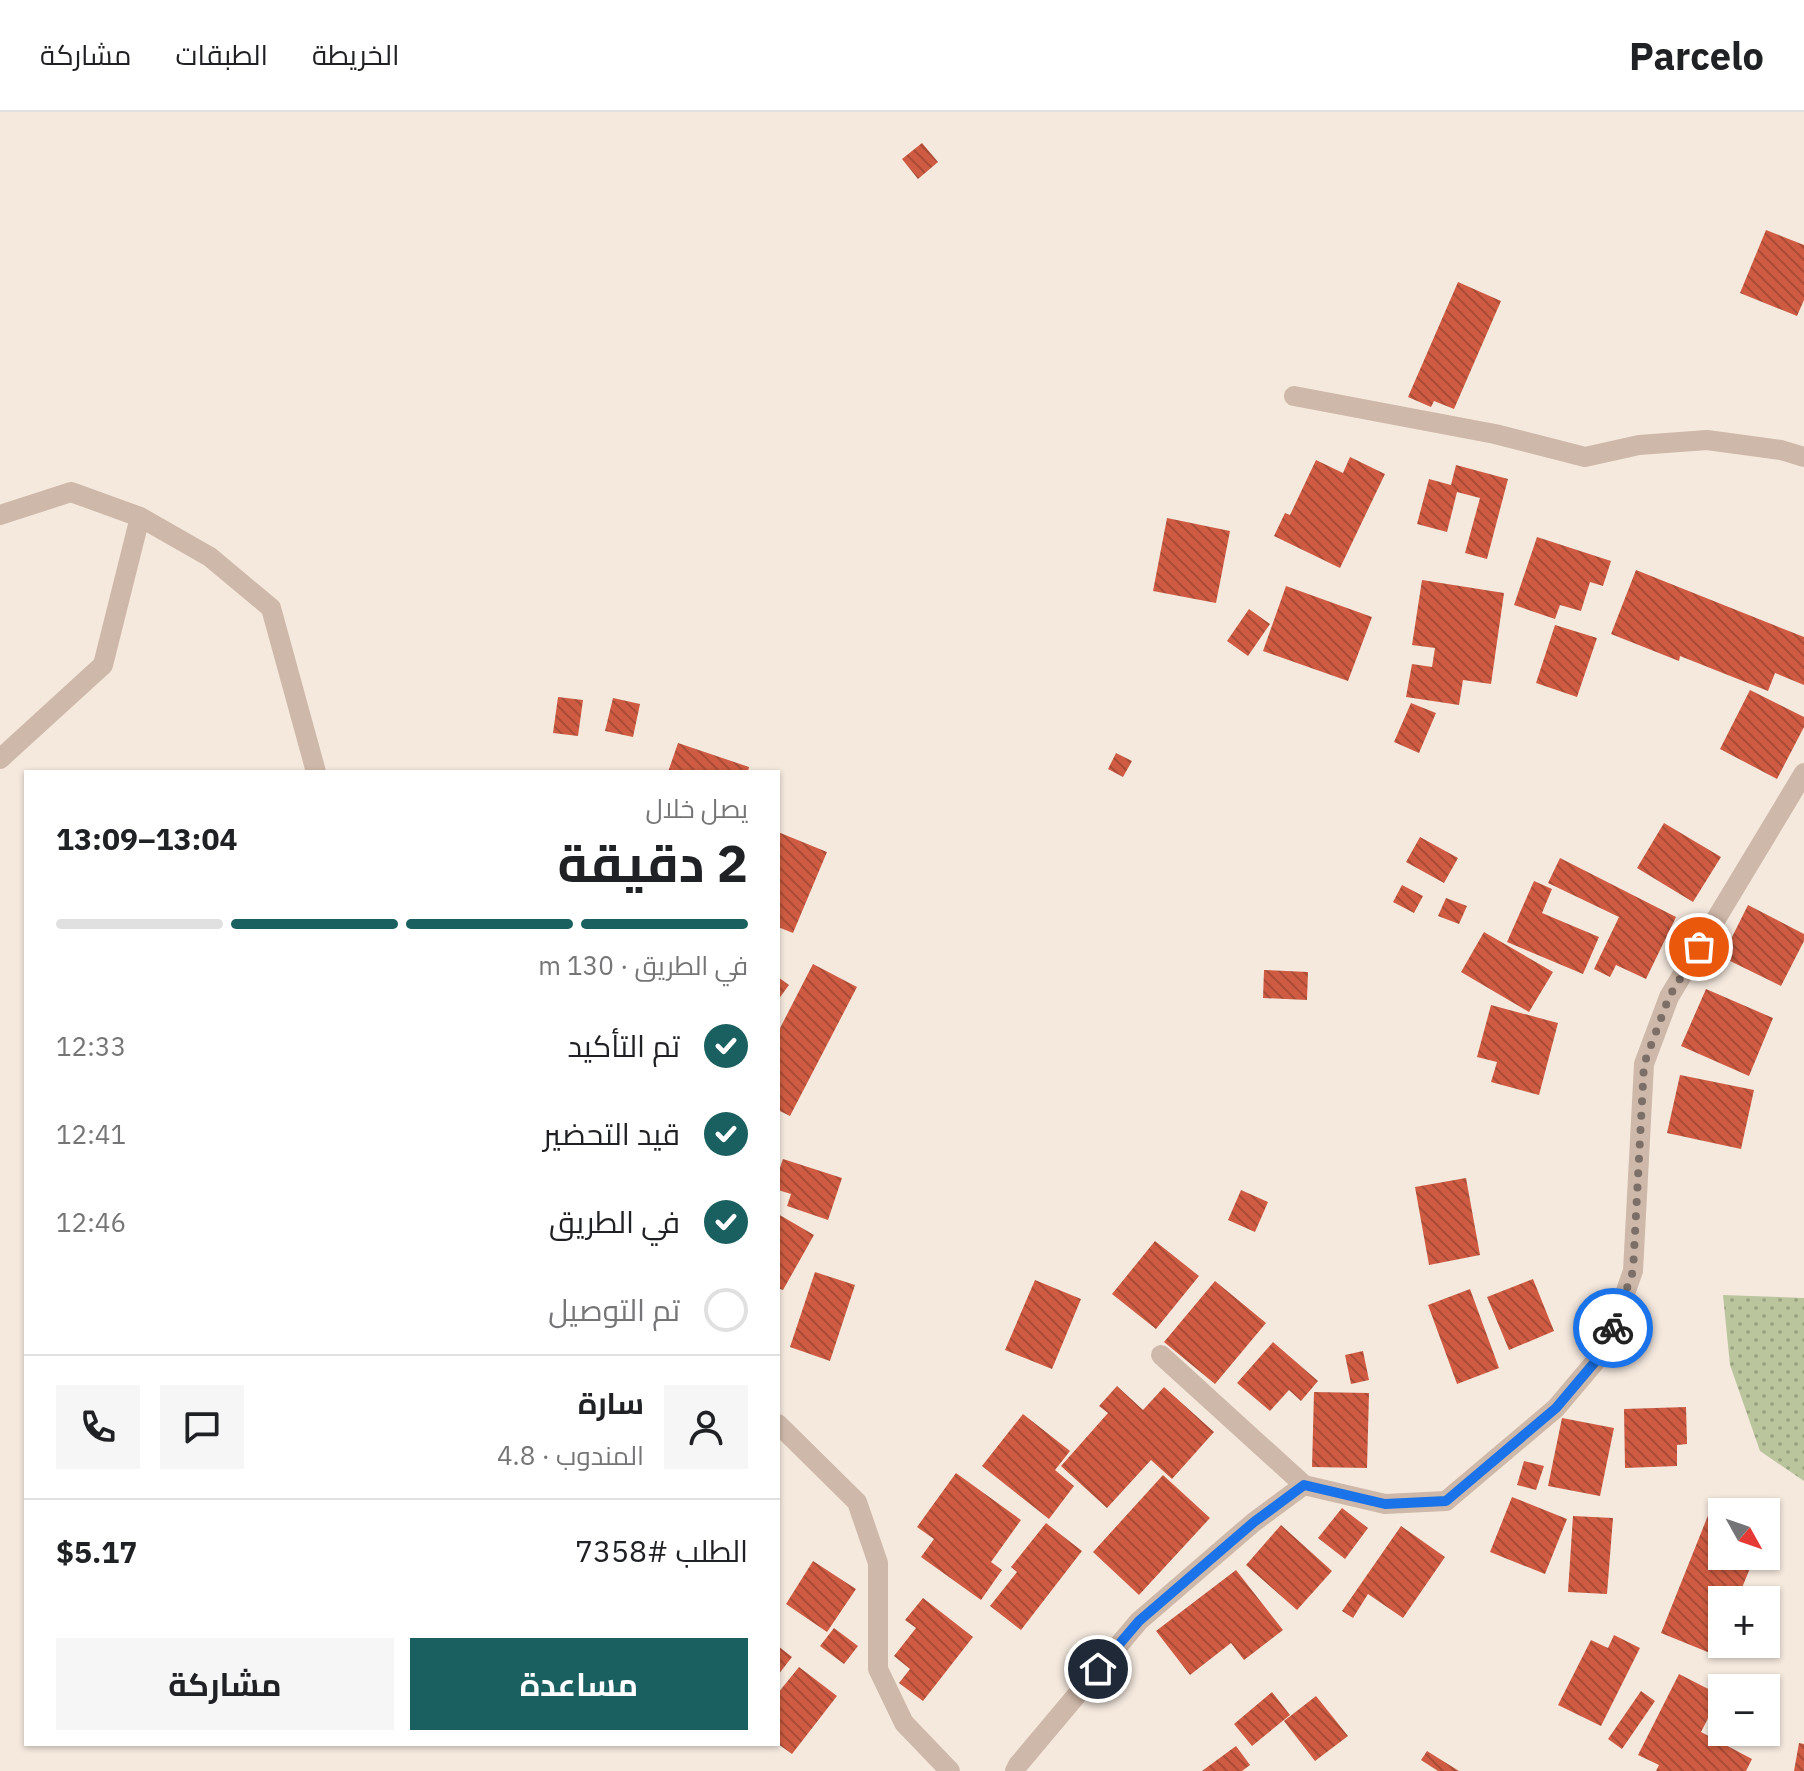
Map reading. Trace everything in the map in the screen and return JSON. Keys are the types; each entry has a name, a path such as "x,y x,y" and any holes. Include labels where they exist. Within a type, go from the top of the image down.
{"street":[{"path":"1294,396 1495,434 1585,457 1639,445 1707,440 1781,450 1804,457"},
{"path":"0,515 71,492 140,517 210,557 271,608 315,770"},
{"path":"0,759 103,665 140,517"},
{"path":"1161,1355 1304,1485 1385,1504 1446,1501 1556,1408 1605,1350 1633,1271 1644,1064 1669,997 1804,773"},
{"path":"780,1426 857,1502 878,1563 878,1669 904,1723 950,1771"},
{"path":"1015,1771 1139,1621 1254,1522 1304,1485"}],"green space":[{"path":"1723,1295 1804,1298 1804,1481 1760,1451 1730,1365"}],"building":[{"path":"922,143 938,162 918,179 902,159"},
{"path":"1766,230 1804,245 1804,300 1797,316 1740,293"},
{"path":"1458,282 1501,301 1454,409 1434,401 1431,407 1408,397"},
{"path":"1350,457 1385,474 1340,568 1274,536 1285,513 1290,515 1316,460 1343,473"},
{"path":"1456,465 1508,479 1487,559 1465,553 1480,498 1457,492 1447,532 1417,524 1429,479 1451,485"},
{"path":"1167,518 1230,531 1216,603 1153,591"},
{"path":"1537,537 1611,561 1603,586 1590,582 1581,611 1560,605 1555,619 1514,605"},
{"path":"1636,570 1804,637 1804,685 1775,673 1768,691 1680,656 1679,661 1611,634"},
{"path":"1422,580 1504,593 1491,684 1463,680 1459,705 1406,697 1412,664 1432,667 1435,648 1412,645"},
{"path":"1286,586 1372,617 1348,681 1263,651"},
{"path":"1249,609 1270,624 1248,656 1227,641"},
{"path":"1555,625 1597,638 1577,697 1536,683"},
{"path":"1750,690 1804,717 1804,727 1777,779 1720,749"},
{"path":"558,697 583,700 578,736 553,733"},
{"path":"613,698 640,704 633,737 605,731"},
{"path":"1411,703 1436,713 1419,753 1394,742"},
{"path":"678,743 749,767 748,770 669,770"},
{"path":"1116,753 1132,761 1123,777 1108,769"},
{"path":"1664,823 1721,857 1693,902 1637,868"},
{"path":"780,833 827,852 793,933 780,928"},
{"path":"1420,837 1458,858 1444,883 1406,862"},
{"path":"1560,858 1676,917 1646,979 1616,965 1610,977 1594,969 1619,917 1548,883"},
{"path":"1534,881 1552,889 1542,913 1599,937 1583,974 1507,942"},
{"path":"1402,885 1423,896 1414,913 1393,902"},
{"path":"1446,898 1467,906 1459,924 1438,916"},
{"path":"1748,905 1804,934 1804,941 1781,986 1722,957"},
{"path":"1484,932 1553,972 1529,1012 1461,972"},
{"path":"813,964 857,987 790,1116 780,1111 780,1028"},
{"path":"1264,970 1308,972 1307,1000 1263,998"},
{"path":"780,978 789,985 780,997"},
{"path":"1706,989 1773,1018 1749,1076 1681,1046"},
{"path":"1491,1005 1558,1023 1539,1095 1491,1082 1497,1062 1477,1057"},
{"path":"1680,1075 1754,1090 1741,1149 1667,1133"},
{"path":"783,1159 842,1178 828,1220 787,1206 791,1194 780,1191"},
{"path":"1466,1178 1480,1255 1429,1265 1415,1187"},
{"path":"1241,1190 1268,1202 1255,1232 1228,1220"},
{"path":"780,1215 814,1235 783,1290 780,1289"},
{"path":"1155,1241 1199,1276 1156,1329 1112,1294"},
{"path":"815,1272 855,1285 830,1361 790,1347"},
{"path":"1533,1279 1554,1331 1509,1350 1487,1297"},
{"path":"1035,1280 1081,1299 1052,1369 1005,1350"},
{"path":"1215,1281 1266,1323 1215,1384 1164,1342"},
{"path":"1470,1289 1499,1368 1457,1384 1428,1305"},
{"path":"1273,1342 1318,1381 1301,1401 1289,1390 1270,1411 1237,1383"},
{"path":"1363,1351 1369,1380 1351,1384 1345,1355"},
{"path":"1117,1386 1143,1410 1164,1387 1214,1432 1172,1479 1151,1460 1107,1508 1061,1466 1108,1413 1099,1406"},
{"path":"1314,1392 1369,1393 1367,1468 1312,1467"},
{"path":"1686,1407 1687,1444 1677,1445 1677,1466 1625,1468 1624,1409"},
{"path":"1023,1414 1070,1451 1055,1470 1074,1486 1049,1519 982,1466"},
{"path":"1562,1418 1614,1428 1600,1496 1548,1486"},
{"path":"1524,1461 1544,1466 1536,1490 1517,1485"},
{"path":"956,1473 1021,1520 991,1562 1002,1570 981,1600 921,1557 934,1539 917,1527"},
{"path":"1163,1475 1210,1518 1139,1595 1093,1552"},
{"path":"1512,1497 1567,1519 1545,1574 1490,1552"},
{"path":"1342,1508 1368,1528 1345,1559 1318,1538"},
{"path":"1573,1516 1613,1518 1607,1594 1568,1592"},
{"path":"1708,1516 1708,1570 1749,1570 1743,1586 1708,1586 1708,1652 1661,1633"},
{"path":"1046,1523 1082,1551 1021,1630 990,1606 1017,1572 1011,1567"},
{"path":"1281,1525 1332,1571 1297,1610 1246,1565"},
{"path":"1401,1526 1445,1557 1403,1618 1368,1594 1353,1618 1342,1611"},
{"path":"813,1561 856,1589 827,1632 786,1604"},
{"path":"1236,1570 1283,1630 1244,1660 1231,1643 1190,1675 1156,1631"},
{"path":"923,1598 973,1637 923,1701 899,1683 910,1669 894,1656 916,1628 905,1620"},
{"path":"834,1628 858,1646 844,1664 820,1646"},
{"path":"1614,1635 1640,1648 1601,1726 1558,1705 1591,1640 1608,1648"},
{"path":"780,1648 792,1657 780,1672"},
{"path":"799,1667 837,1696 792,1754 780,1745 780,1691"},
{"path":"1679,1674 1708,1689 1708,1718 1701,1732 1708,1736 1708,1746 1727,1746 1752,1759 1746,1771 1656,1771 1659,1765 1638,1755"},
{"path":"1641,1691 1655,1701 1622,1749 1608,1739"},
{"path":"1272,1692 1290,1715 1252,1746 1234,1724"},
{"path":"1316,1696 1348,1736 1315,1761 1284,1721"},
{"path":"1799,1743 1804,1744 1804,1771 1794,1771"},
{"path":"1236,1746 1250,1765 1242,1771 1202,1771"},
{"path":"1427,1751 1459,1771 1438,1771 1421,1760"}],"way so far":[{"path":"1613,1328 1633,1271 1644,1064 1669,997 1699,947"}],"route":[{"path":"1098,1669 1139,1621 1254,1522 1304,1485 1385,1504 1446,1501 1556,1408 1605,1350 1613,1328"}]}
